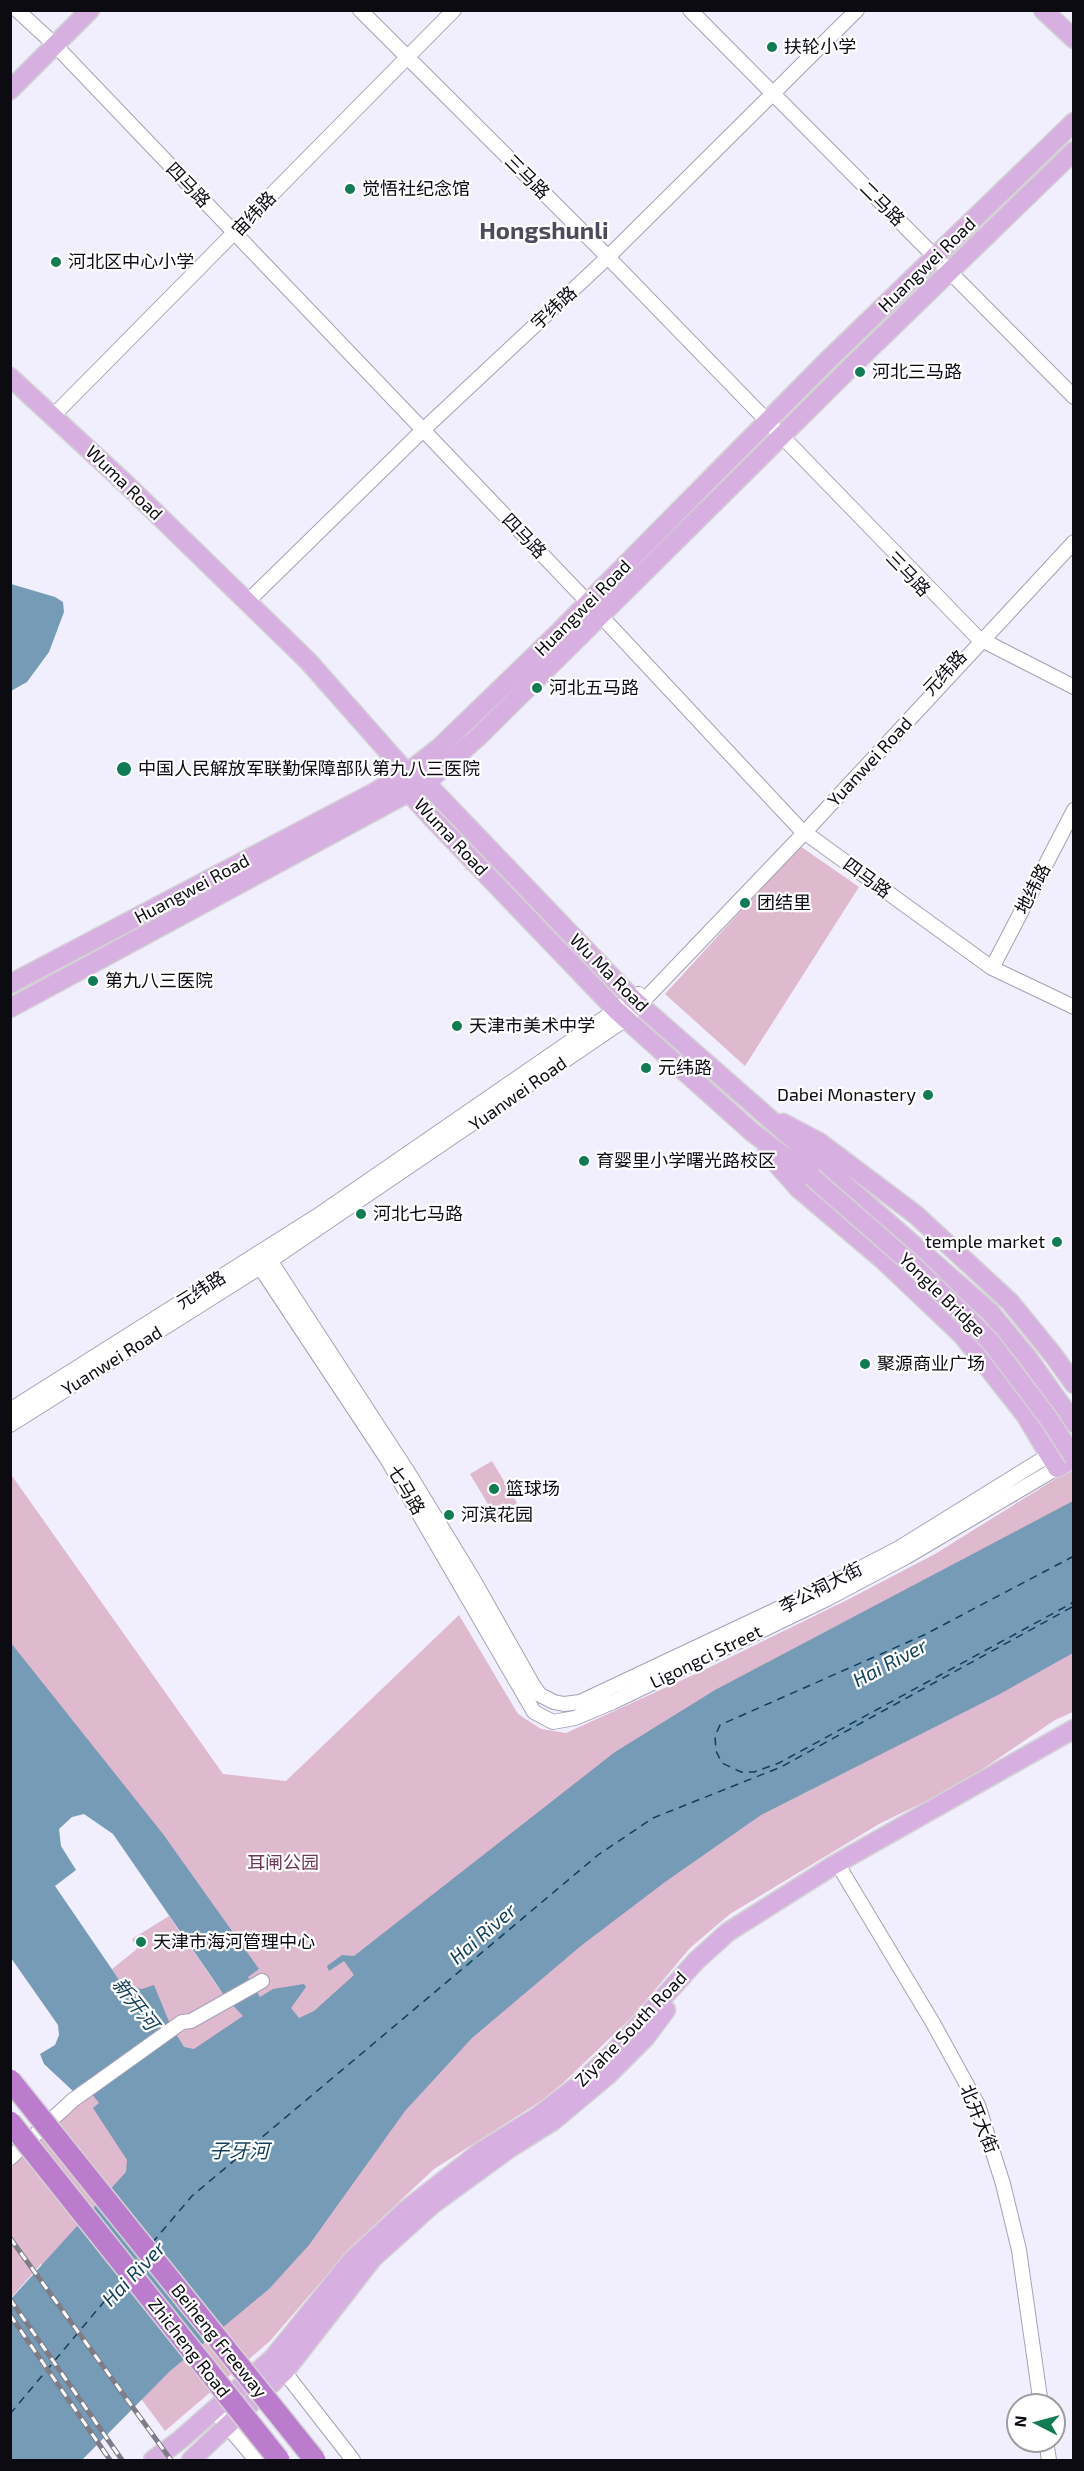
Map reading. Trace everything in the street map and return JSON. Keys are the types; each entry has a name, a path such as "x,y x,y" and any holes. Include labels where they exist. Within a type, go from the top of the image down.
{"highway":[{"name":"Beiheng Freeway","path":"10,2080 315,2460"},
{"name":"Zhicheng Road","path":"10,2122 279,2460"}],"main road":[{"path":"10,90 90,10"},
{"path":"1043,10 1074,39"},
{"name":"Huangwei Road","path":"10,984 363,799 407,772 440,747 1074,122"},
{"name":"Huangwei Road","path":"10,1008 410,794 426,783 477,738 1074,151"},
{"name":"Wuma Road","path":"10,377 308,662 407,772 410,794 622,1015 752,1132 816,1170"},
{"name":"Wu Ma Road","path":"407,772 426,783 637,1002 765,1115 816,1170"},
{"path":"765,1115 819,1142 916,1215 1010,1302 1074,1384"},
{"path":"752,1132 776,1165 799,1189 883,1260 963,1336 1026,1416 1053,1462"},
{"name":"Yongle Bridge","path":"816,1170 990,1312 1028,1359 1074,1423"},
{"name":"Yongle Bridge","path":"816,1170 990,1341 1049,1419 1074,1458"},
{"name":"李公祠大街","path":"1053,1462 1074,1440"},
{"name":"Ligongci Street","path":"1053,1462 1074,1458"},
{"name":"Ziyahe South Road","path":"191,2460 229,2427 279,2364 352,2260 406,2210 480,2152 537,2117 576,2087 614,2052 696,1961 728,1932 1074,1729"},
{"name":"Ziyahe South Road","path":"840,1868 1074,1741"},
{"name":"Ziyahe South Road","path":"153,2460 214,2410 279,2364"}],"street":[{"name":"四马路","path":"17,10 55,45 601,616 802,831 992,969 1074,1007"},
{"name":"三马路","path":"360,10 608,257 781,438 978,637 1074,693"},
{"name":"宙纬路","path":"53,416 454,10"},
{"name":"二马路","path":"690,10 1074,397"},
{"name":"宇纬路","path":"247,602 423,430 608,257 857,10"},
{"name":"元纬路","path":"978,637 1074,534"},
{"name":"Yuanwei Road","path":"10,1425 262,1259 622,1015 802,831 978,637 1074,542"},
{"name":"三马路","path":"978,637 1074,687"},
{"name":"地纬路","path":"992,969 1074,810"},
{"name":"元纬路","path":"10,1410 262,1259"},
{"name":"七马路","path":"262,1259 413,1479 533,1685 540,1695 554,1702"},
{"name":"七马路","path":"262,1259 393,1469 488,1630 526,1701 534,1712 553,1722"},
{"name":"李公祠大街","path":"554,1702 564,1704 580,1702 824,1587 900,1548 1053,1462"},
{"name":"Ligongci Street","path":"553,1722 575,1718 613,1702 827,1599 906,1557 1053,1462"},
{"name":"北开大街","path":"840,1868 933,2023 978,2105 1003,2184 1019,2250 1039,2393"},
{"path":"10,2158 41,2132 73,2100 182,2022 191,2021 259,1982"},
{"path":"10,2094 41,2132"},
{"path":"279,2364 353,2460"},
{"path":"214,2410 256,2460"}],"green space":[{"path":"800,846 859,887 745,1066 665,994"},
{"name":"篮球场","path":"492,1461 517,1503 495,1516 470,1474"},
{"name":"耳闸公园","path":"1073,1468 1073,1712 1055,1720 959,1785 879,1824 730,1914 690,1948 633,2016 562,2084 541,2101 434,2169 352,2246 270,2341 165,2431 41,2264 11,2298 11,2145 65,2097 170,2024 142,1989 122,1984 112,1969 137,1949 132,1939 169,1916 222,1993 11,1643 10,1473 223,1774 286,1781 459,1615 518,1714 541,1729 566,1733 704,1670 849,1599 935,1554"}],"water":[{"path":"11,584 55,597 63,602 64,612 49,652 27,682 11,691"},
{"name":"子牙河","path":"1073,1501 1073,1653 998,1695 761,1815 665,1882 582,1945 472,2038 405,2111 309,2245 269,2289 170,2371 82,2460 11,2460 10,2300 126,2172 127,2160 93,2108 99,2103 83,2083 73,2091 44,2064 40,2054 55,2045 59,2035 58,2025 11,1958 11,1643 163,1834 259,1969 248,1977 260,1997 273,1989 304,1984 306,1987 291,2008 299,2018 314,2011 354,1975 344,1961 329,1971 327,1966 342,1955 354,1956 615,1752 715,1690","holes":["84,1814 113,1834 226,1998 243,2016 194,2049 184,2047 170,2024 154,1985 142,1989 122,1984 55,1886 76,1870 61,1846 59,1829 72,1817"]}],"ferry route":[{"path":"1074,1556 924,1635 720,1725 715,1736 716,1751 722,1763 741,1772 754,1772 779,1763 1074,1602"},
{"path":"152,2243 192,2196 598,1855 653,1818 781,1767 1074,1606"},
{"path":"10,2414 123,2279"}],"railway":[{"path":"10,2238 171,2460"},
{"path":"10,2299 122,2460"},
{"path":"10,2315 110,2460"}],"place":[{"name":"扶轮小学","path":"772,47"},
{"name":"觉悟社纪念馆","path":"350,189"},
{"name":"河北区中心小学","path":"56,262"},
{"name":"河北三马路","path":"860,372"},
{"name":"河北五马路","path":"537,688"},
{"name":"中国人民解放军联勤保障部队第九八三医院","path":"124,769"},
{"name":"团结里","path":"745,903"},
{"name":"第九八三医院","path":"93,981"},
{"name":"天津市美术中学","path":"457,1026"},
{"name":"元纬路","path":"646,1068"},
{"name":"Dabei Monastery","path":"928,1095"},
{"name":"育婴里小学曙光路校区","path":"584,1161"},
{"name":"河北七马路","path":"361,1214"},
{"name":"temple market","path":"1057,1242"},
{"name":"聚源商业广场","path":"865,1364"},
{"name":"篮球场","path":"494,1489"},
{"name":"河滨花园","path":"449,1515"},
{"name":"天津市海河管理中心","path":"141,1942"}],"district":[{"name":"Hongshunli","path":"544,231"}],"water label":[{"name":"Hai River","path":"890,1663"},
{"name":"Hai River","path":"483,1934"},
{"name":"新开河","path":"135,2004"},
{"name":"Hai River","path":"134,2274"}]}
